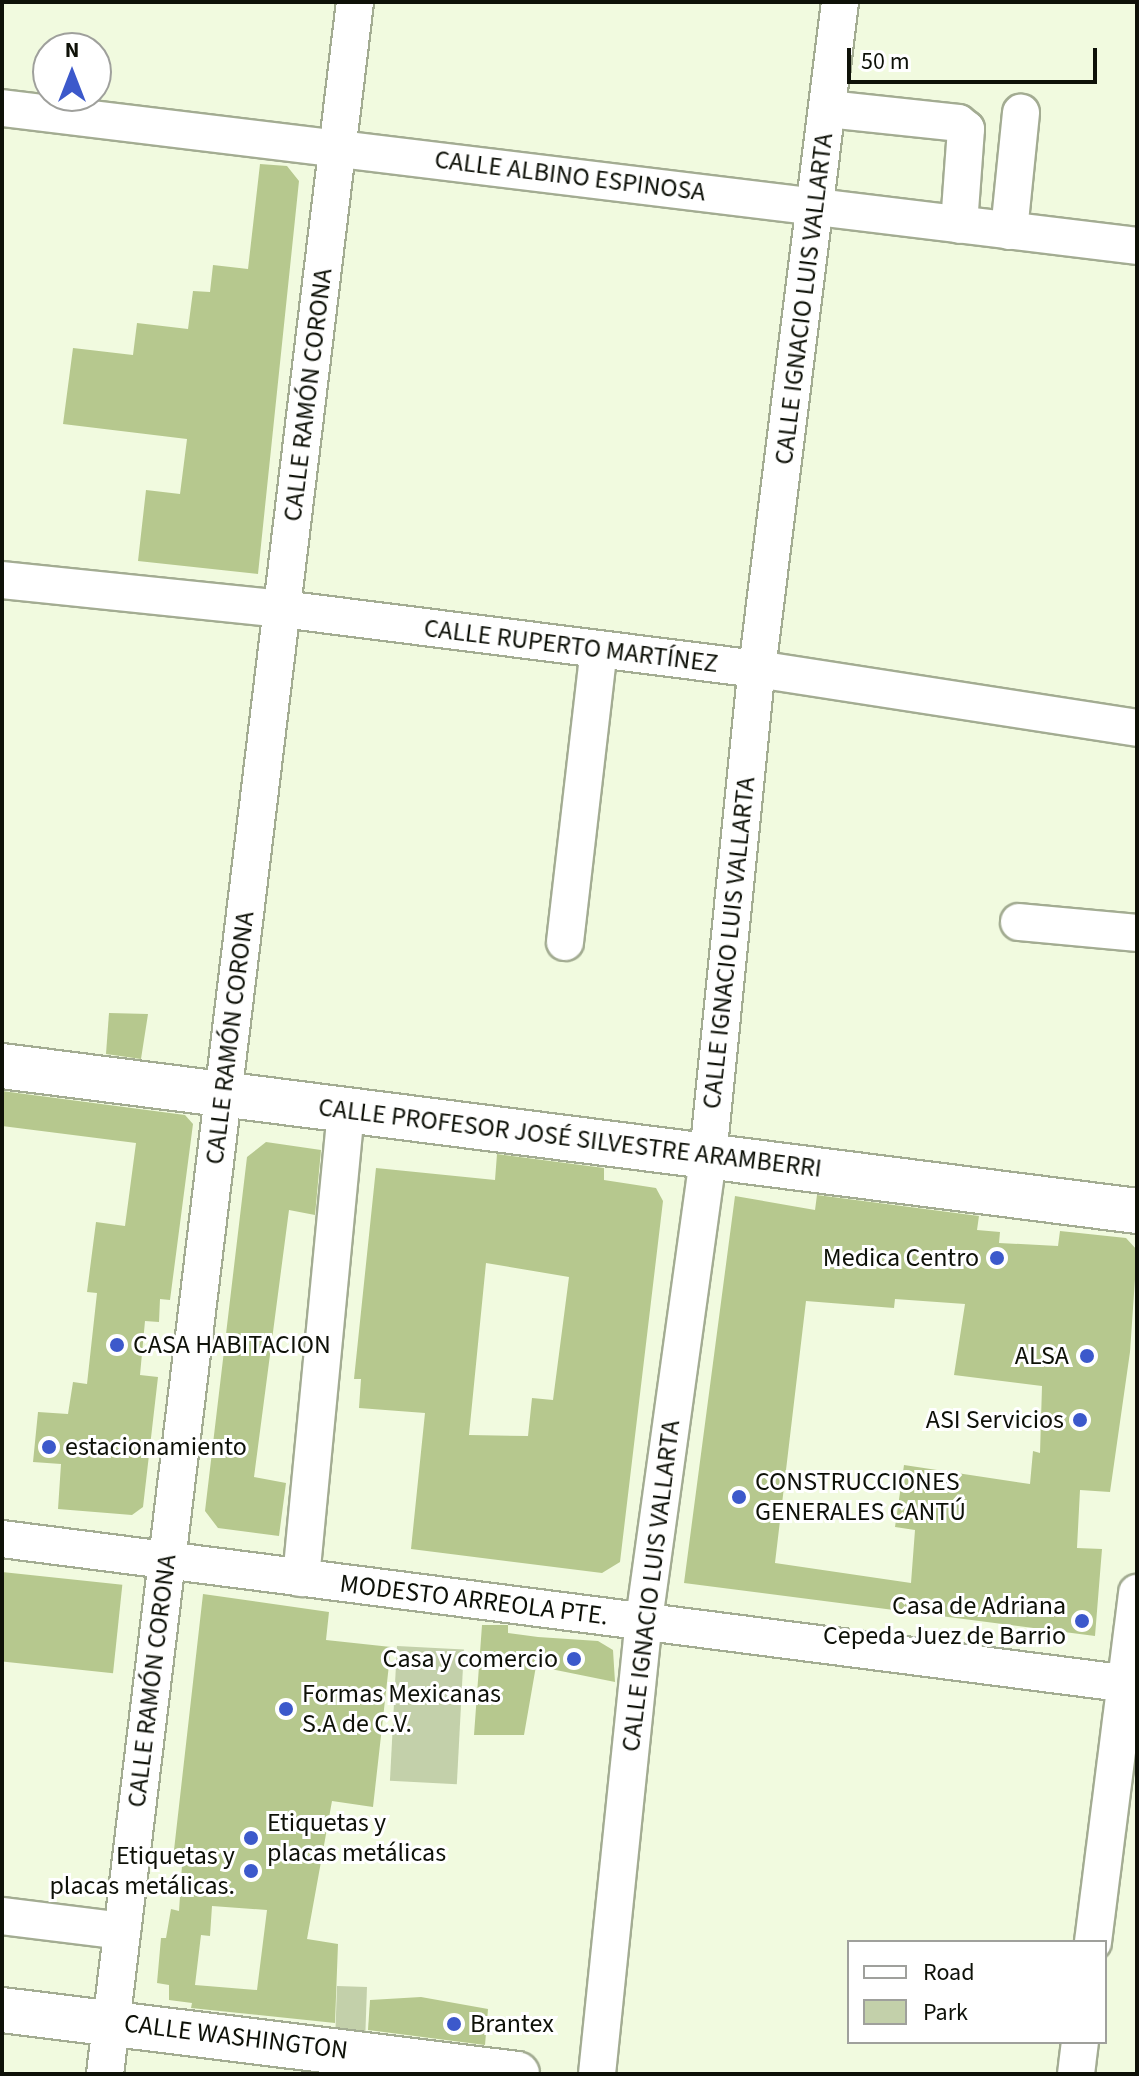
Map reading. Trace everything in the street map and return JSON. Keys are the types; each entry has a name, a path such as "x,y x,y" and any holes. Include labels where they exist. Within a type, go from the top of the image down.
{"main road":[{"name":"CALLE PROFESOR JOSÉ SILVESTRE ARAMBERRI","path":"2,1066 1137,1211"},
{"name":"CALLE WASHINGTON","path":"2,2010 517,2074"}],"street":[{"name":"CALLE RAMÓN CORONA","path":"105,2074 355,2"},
{"name":"CALLE IGNACIO LUIS VALLARTA","path":"597,2074 644,1620 708,1156 757,669 840,2"},
{"name":"CALLE ALBINO ESPINOSA","path":"2,108 1137,246"},
{"path":"828,109 958,123 966,129 959,225"},
{"path":"1009,231 1021,113"},
{"name":"CALLE RUPERTO MARTÍNEZ","path":"2,580 282,609 757,669 1137,728"},
{"path":"565,942 599,650"},
{"path":"1019,922 1137,933"},
{"path":"301,1578 346,1110"},
{"name":"MODESTO ARREOLA PTE.","path":"2,1539 1132,1684"},
{"path":"1093,1940 1132,1684 1137,1593"},
{"path":"2,1916 122,1931"},
{"path":"1076,2074 1080,2044"}],"green space":[{"path":"397,1646 464,1650 457,1784 390,1781"},
{"path":"337,1986 367,1987 365,2032 335,2031"}],"building":[{"path":"260,164 287,166 299,181 258,574 138,561 146,490 180,494 187,439 63,424 73,348 133,355 137,323 188,329 193,291 210,292 213,265 248,269"},
{"path":"109,1013 148,1014 141,1059 106,1054"},
{"path":"2,1091 185,1115 193,1124 170,1300 160,1299 159,1322 145,1321 140,1375 158,1377 143,1507 132,1515 58,1509 61,1464 33,1462 38,1412 68,1414 73,1382 87,1384 97,1293 87,1292 96,1222 125,1226 136,1143 2,1126"},
{"path":"266,1142 321,1150 315,1215 289,1210 254,1477 286,1483 279,1536 218,1528 205,1511 247,1157"},
{"path":"497,1154 604,1168 604,1180 656,1188 663,1201 620,1562 602,1573 411,1549 425,1413 359,1408 361,1379 354,1379 376,1168 495,1180","holes":["486,1263 569,1277 553,1400 532,1398 528,1436 469,1435"]},
{"path":"817,1195 979,1216 977,1230 1000,1232 999,1243 1058,1246 1060,1231 1126,1238 1137,1250 1130,1352 1110,1492 1080,1490 1077,1548 1102,1549 1095,1636 684,1583 735,1196 815,1210","holes":["895,1299 965,1304 954,1375 1042,1386 1040,1453 1033,1451 1030,1484 904,1465 895,1527 915,1530 911,1583 775,1563 806,1301 894,1308"]},
{"path":"2,1572 122,1585 113,1673 2,1661"},
{"path":"203,1594 329,1612 326,1640 391,1647 373,1807 332,1801 307,1939 338,1944 335,2023 191,2008 192,2003 169,2000 169,1985 157,1983 161,1938 166,1938 171,1909 179,1911 183,1850 174,1850","holes":["212,1906 267,1910 257,1990 195,1985 201,1935 210,1936"]},
{"path":"482,1625 508,1625 508,1633 598,1641 613,1650 615,1682 536,1666 524,1735 474,1735"},
{"path":"421,1997 488,2009 485,2045 368,2030 370,2000"}],"place":[{"name":"Medica Centro","path":"997,1258"},
{"name":"CASA HABITACION","path":"117,1345"},
{"name":"ALSA","path":"1087,1356"},
{"name":"ASI Servicios","path":"1080,1420"},
{"name":"estacionamiento","path":"49,1447"},
{"name":"CONSTRUCCIONES GENERALES CANTÚ","path":"739,1497"},
{"name":"Casa de Adriana Cepeda Juez de Barrio","path":"1082,1621"},
{"name":"Casa y comercio","path":"574,1659"},
{"name":"Formas Mexicanas S.A de C.V.","path":"286,1709"},
{"name":"Etiquetas y placas metálicas","path":"251,1838"},
{"name":"Etiquetas y placas metálicas.","path":"251,1871"},
{"name":"Brantex","path":"454,2024"}]}
